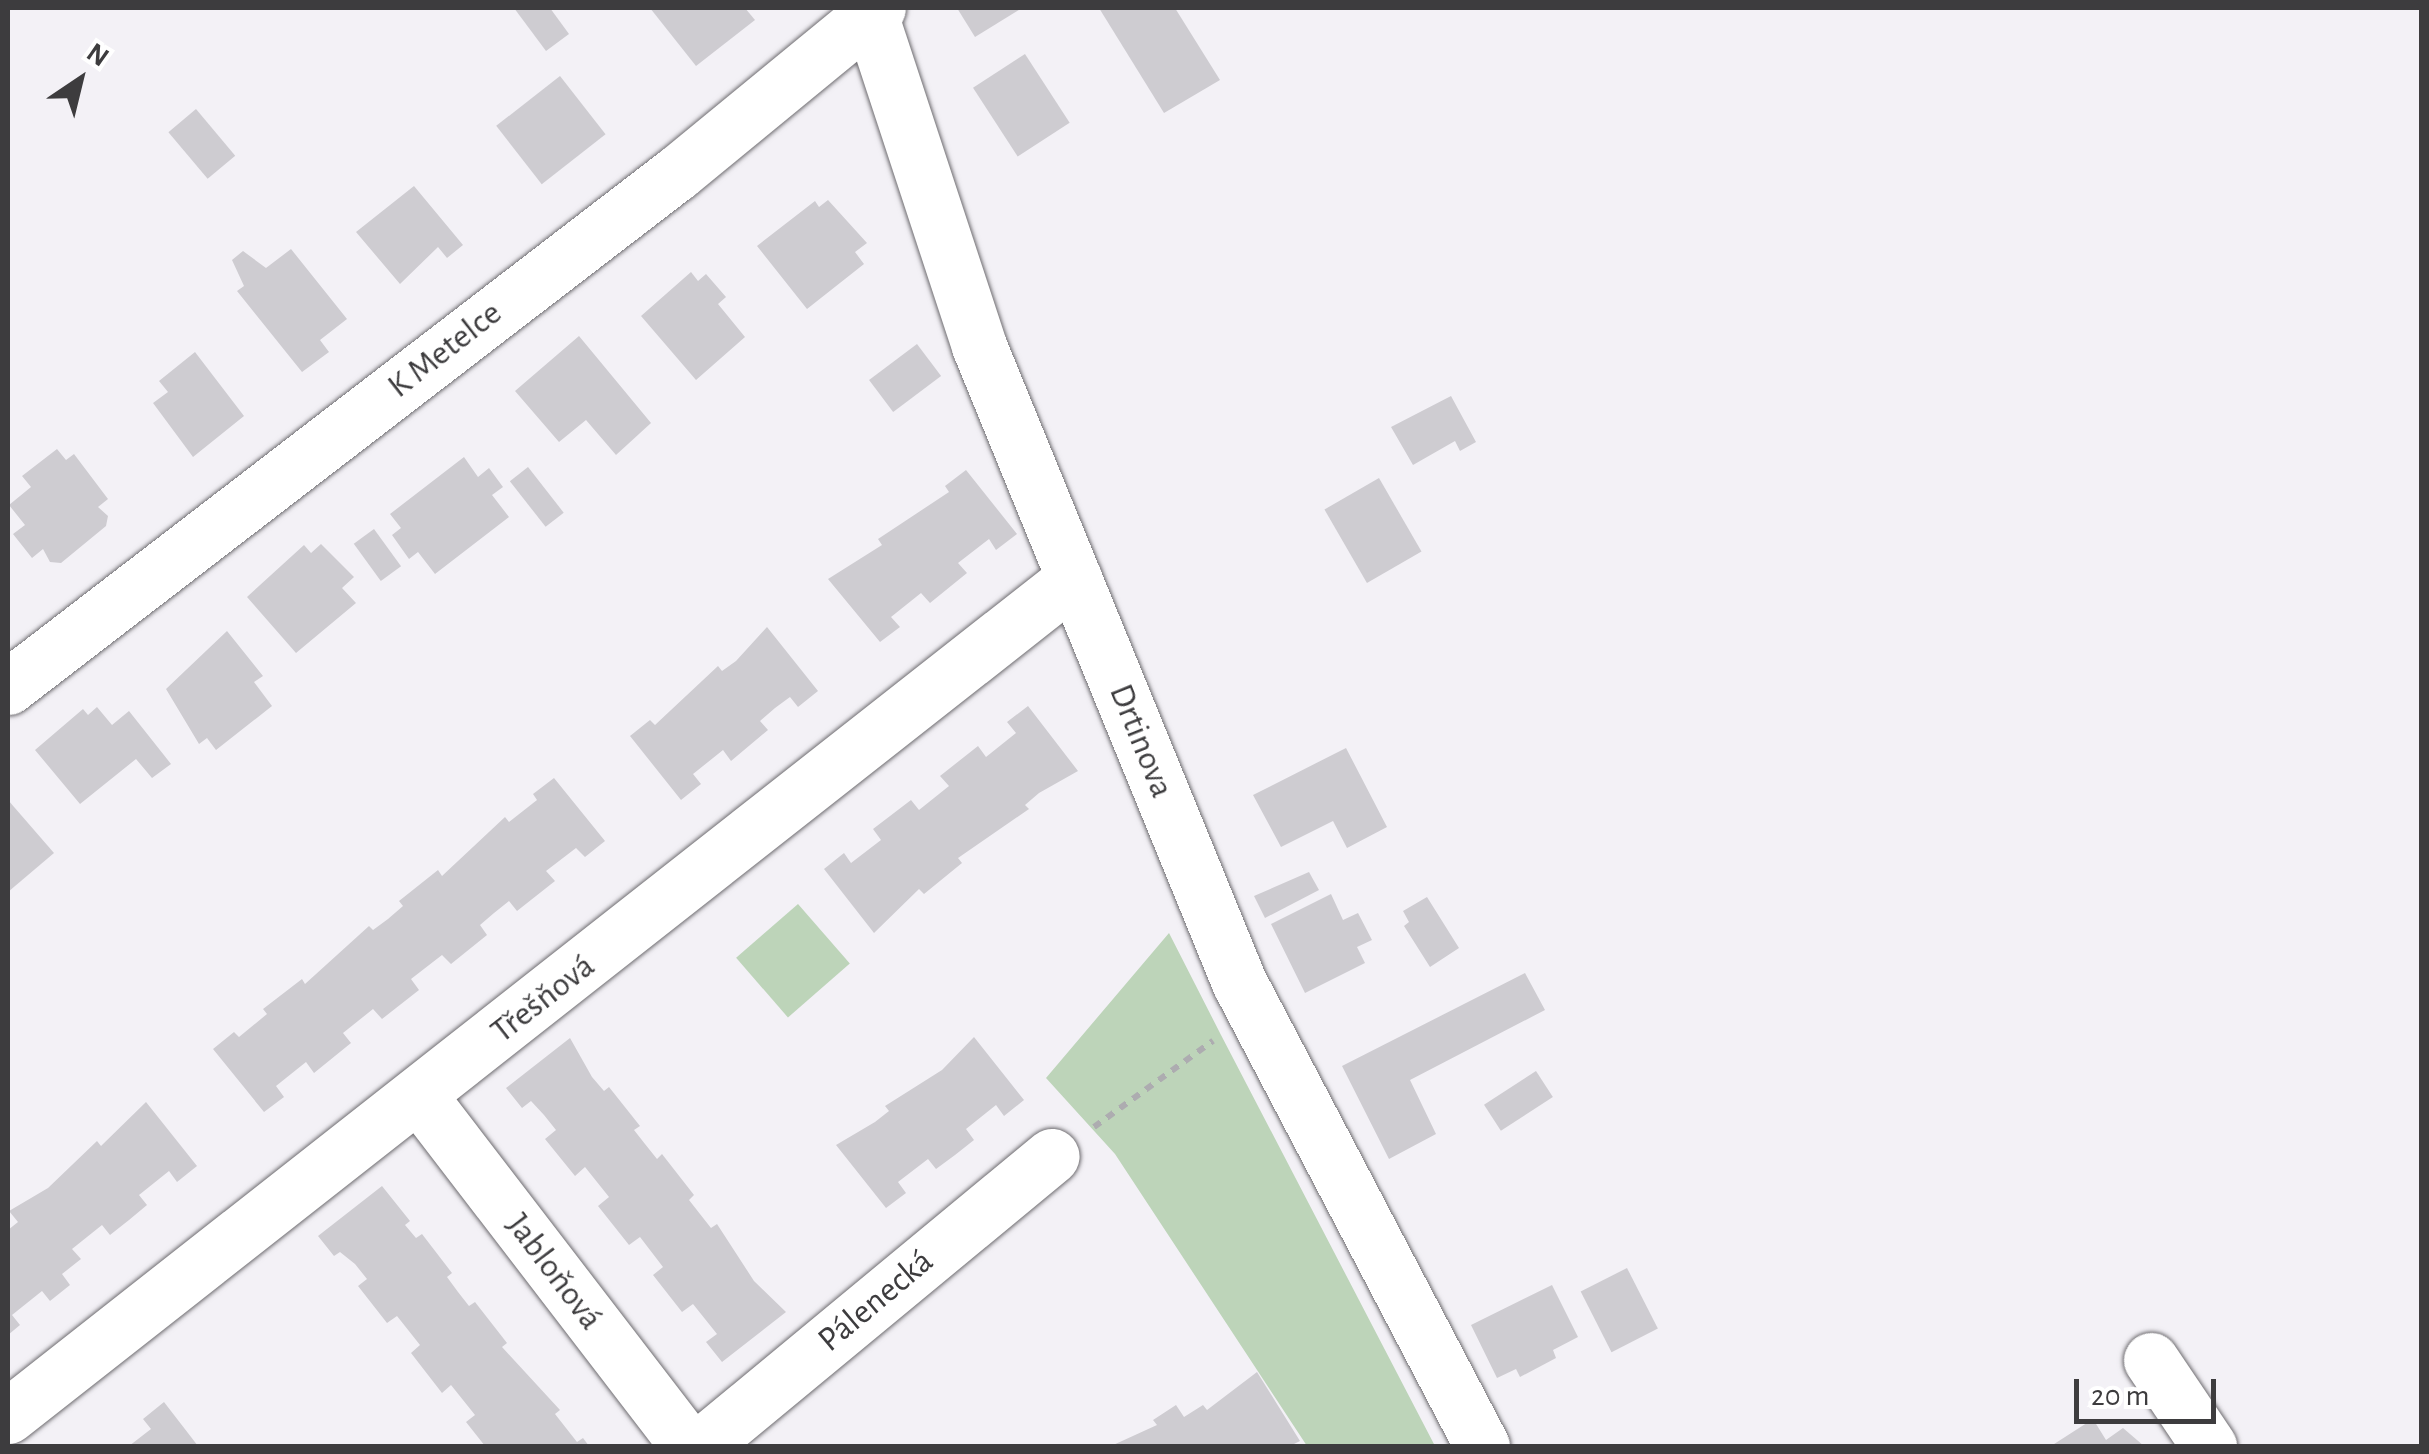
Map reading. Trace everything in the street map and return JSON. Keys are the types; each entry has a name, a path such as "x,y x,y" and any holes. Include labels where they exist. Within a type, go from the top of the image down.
{"street":[{"name":"Drtinova","path":"872,10 979,346 1251,1004 1482,1446"},
{"name":"K Metelce","path":"8,687 677,173 872,10"},
{"name":"Třešňová","path":"8,1416 420,1096 1074,578"},
{"name":"Jabloňová","path":"420,1096 688,1446"},
{"name":"Pálenecká","path":"701,1446 1051,1156"},
{"path":"2151,1360 2209,1446"}],"path":[{"path":"1051,1156 1166,1078 1251,1004"}],"green space":[{"path":"798,904 850,964 788,1017 736,958"},
{"path":"1169,933 1435,1446 1307,1446 1115,1154 1046,1078"}],"building":[{"path":"514,8 550,8 569,34 546,51"},
{"path":"650,8 745,8 755,20 696,66"},
{"path":"957,8 1022,8 975,37"},
{"path":"1099,8 1175,8 1220,80 1164,113"},
{"path":"1025,54 1070,123 1018,157 973,88"},
{"path":"560,76 606,134 542,184 496,126"},
{"path":"196,109 235,156 208,179 168,132"},
{"path":"414,186 463,245 447,258 438,247 400,284 356,232"},
{"path":"828,200 867,243 855,252 864,264 807,309 757,246 815,201 819,207"},
{"path":"291,249 347,319 320,340 329,352 302,372 237,291 244,286 232,260 243,251 266,268"},
{"path":"691,272 698,281 706,274 726,297 718,304 745,337 696,380 641,316"},
{"path":"579,336 651,423 616,455 586,420 559,442 515,391"},
{"path":"917,344 941,376 893,412 869,380"},
{"path":"195,352 244,416 193,457 153,403 168,392 159,381"},
{"path":"1451,396 1476,442 1460,451 1455,441 1413,465 1391,427"},
{"path":"57,449 66,460 74,454 108,499 98,507 108,516 106,526 61,563 50,562 43,549 32,558 13,534 25,525 9,505 31,487 22,476"},
{"path":"464,457 478,477 489,468 503,487 492,495 509,517 435,574 418,552 409,559 392,535 401,528 390,514"},
{"path":"528,467 564,513 546,527 510,481"},
{"path":"966,470 1017,534 996,550 989,539 958,563 967,573 930,603 921,593 891,617 900,627 880,642 828,579 882,545 878,539 949,492 945,486"},
{"path":"1379,478 1422,552 1367,583 1324,510"},
{"path":"374,529 401,566 381,581 354,544"},
{"path":"321,544 354,577 342,588 356,603 296,653 247,597 304,545 311,553"},
{"path":"767,627 818,691 798,707 790,697 775,708 760,721 768,730 731,761 723,750 693,774 701,784 681,800 630,736 650,720 655,725 718,666 722,671 736,661"},
{"path":"227,631 263,676 254,682 272,706 216,750 207,738 199,744 166,689"},
{"path":"1028,706 1078,771 1039,793 1025,805 1029,809 958,858 962,863 924,894 919,889 874,933 824,869 844,853 851,863 881,840 873,829 911,800 919,810 949,786 940,776 978,746 986,757 1016,733 1007,722"},
{"path":"97,707 112,725 129,711 171,764 152,778 136,759 80,804 35,750 83,709 88,715"},
{"path":"1346,748 1387,827 1347,848 1333,821 1281,847 1253,795"},
{"path":"554,778 605,841 585,857 576,848 546,871 555,881 517,911 509,901 480,925 487,935 451,964 442,955 411,979 419,990 382,1019 373,1009 343,1033 351,1043 314,1073 306,1062 276,1086 284,1097 264,1112 213,1049 234,1032 239,1037 267,1014 263,1009 302,979 305,984 369,926 373,930 388,919 403,906 399,901 438,870 442,876 505,817 509,822 537,800 533,794"},
{"path":"8,800 54,853 8,892"},
{"path":"1309,872 1319,890 1265,918 1254,896"},
{"path":"1331,894 1343,920 1358,913 1372,940 1357,947 1365,963 1305,993 1271,924"},
{"path":"1427,897 1459,948 1430,967 1404,926 1409,922 1403,911"},
{"path":"1525,973 1545,1010 1410,1080 1436,1134 1389,1159 1342,1066"},
{"path":"974,1037 1024,1100 1004,1116 996,1105 966,1129 974,1140 955,1155 936,1169 928,1159 898,1182 906,1193 886,1208 836,1145 875,1122 889,1111 885,1106 942,1070"},
{"path":"570,1038 592,1077 604,1091 609,1087 640,1126 634,1130 645,1144 657,1159 662,1154 694,1195 689,1200 711,1228 717,1224 754,1281 786,1312 722,1362 706,1342 717,1334 693,1304 682,1312 653,1275 663,1267 640,1237 629,1245 598,1206 609,1197 585,1167 575,1176 545,1139 556,1130 531,1101 522,1108 506,1088"},
{"path":"1536,1071 1553,1097 1501,1131 1484,1105"},
{"path":"146,1102 197,1166 177,1182 169,1171 139,1195 147,1205 129,1220 110,1235 102,1225 72,1249 81,1259 62,1274 70,1285 50,1301 42,1291 12,1315 20,1325 8,1335 8,1230 18,1222 9,1211 48,1188 97,1141 101,1146"},
{"path":"382,1186 410,1221 405,1225 416,1238 422,1234 452,1273 447,1277 469,1306 475,1302 507,1343 502,1347 560,1410 555,1414 577,1442 583,1438 589,1446 485,1446 466,1422 475,1415 451,1385 442,1393 411,1353 420,1345 397,1316 387,1323 358,1286 367,1279 340,1252 334,1256 318,1236"},
{"path":"1627,1268 1658,1329 1612,1352 1581,1292"},
{"path":"1552,1285 1578,1337 1553,1350 1556,1358 1520,1377 1516,1369 1497,1378 1471,1325"},
{"path":"1257,1372 1300,1441 1290,1446 1111,1446 1157,1425 1153,1420 1176,1405 1184,1417 1203,1405 1207,1410"},
{"path":"164,1402 198,1446 129,1446 151,1429 143,1419"},
{"path":"2093,1419 2106,1440 2123,1428 2144,1446 2051,1446"}]}
